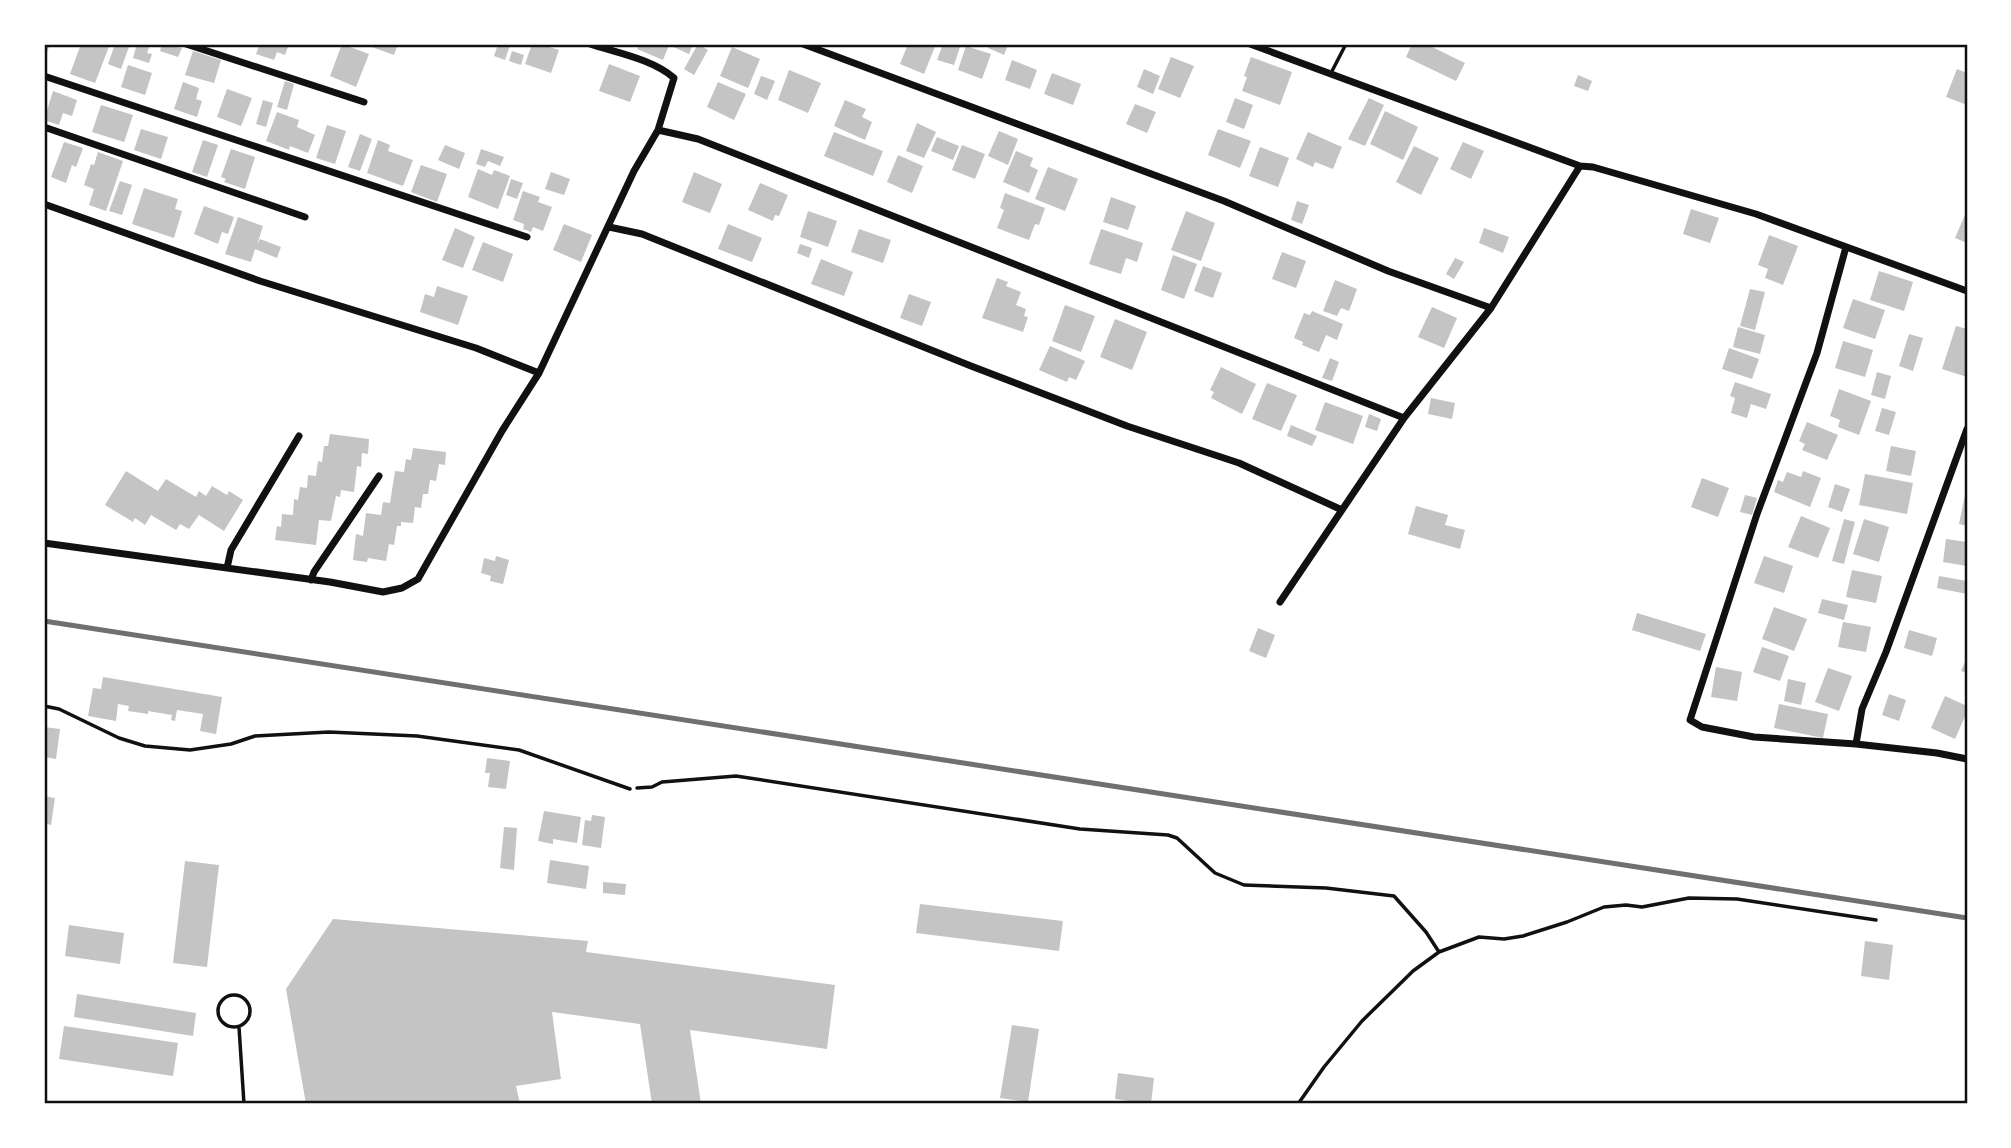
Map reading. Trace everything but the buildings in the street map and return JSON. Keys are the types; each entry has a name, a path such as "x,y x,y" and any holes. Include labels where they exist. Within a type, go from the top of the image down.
{"street":[{"path":"186,44 364,102"},
{"path":"44,543 383,592 402,588 418,579 502,431 539,373 610,227 640,157 658,130 674,78 667,71 590,44"},
{"path":"803,44 1224,201 1388,271 1491,308"},
{"path":"1250,44 1580,166 1592,167 1756,214 1967,291"},
{"path":"44,76 527,237"},
{"path":"44,127 304,217"},
{"path":"658,130 698,139 1404,418"},
{"path":"1280,602 1404,418 1491,308 1580,166"},
{"path":"44,204 260,281 476,348 539,373"},
{"path":"610,227 642,234 1127,426 1239,463 1342,510"},
{"path":"1846,247 1818,353 1757,514 1690,720 1702,727 1754,737 1856,744 1967,758"},
{"path":"1856,744 1862,709 1886,652 1967,429"},
{"path":"227,568 232,550 299,436"},
{"path":"311,580 379,476"}],"lane":[{"path":"1330,75 1346,44"},
{"path":"44,706 59,709 119,738 145,746 190,750 231,744 255,736 329,732 417,736 520,750 630,789"},
{"path":"229,996 243,998 249,1005 249,1018 239,1027 225,1025 218,1014 222,1001 229,996"},
{"path":"239,1027 244,1104"}],"path":[{"path":"630,789 652,787 674,780 736,776 1080,829 1168,835 1177,838 1215,873 1244,885 1326,888 1394,897 1426,932 1439,952"},
{"path":"1298,1104 1362,1021 1413,971 1439,952 1479,937 1504,939 1523,936 1604,907 1626,905 1642,908 1689,898 1737,899 1876,920"}],"railway":[{"path":"44,621 1967,918"}]}
